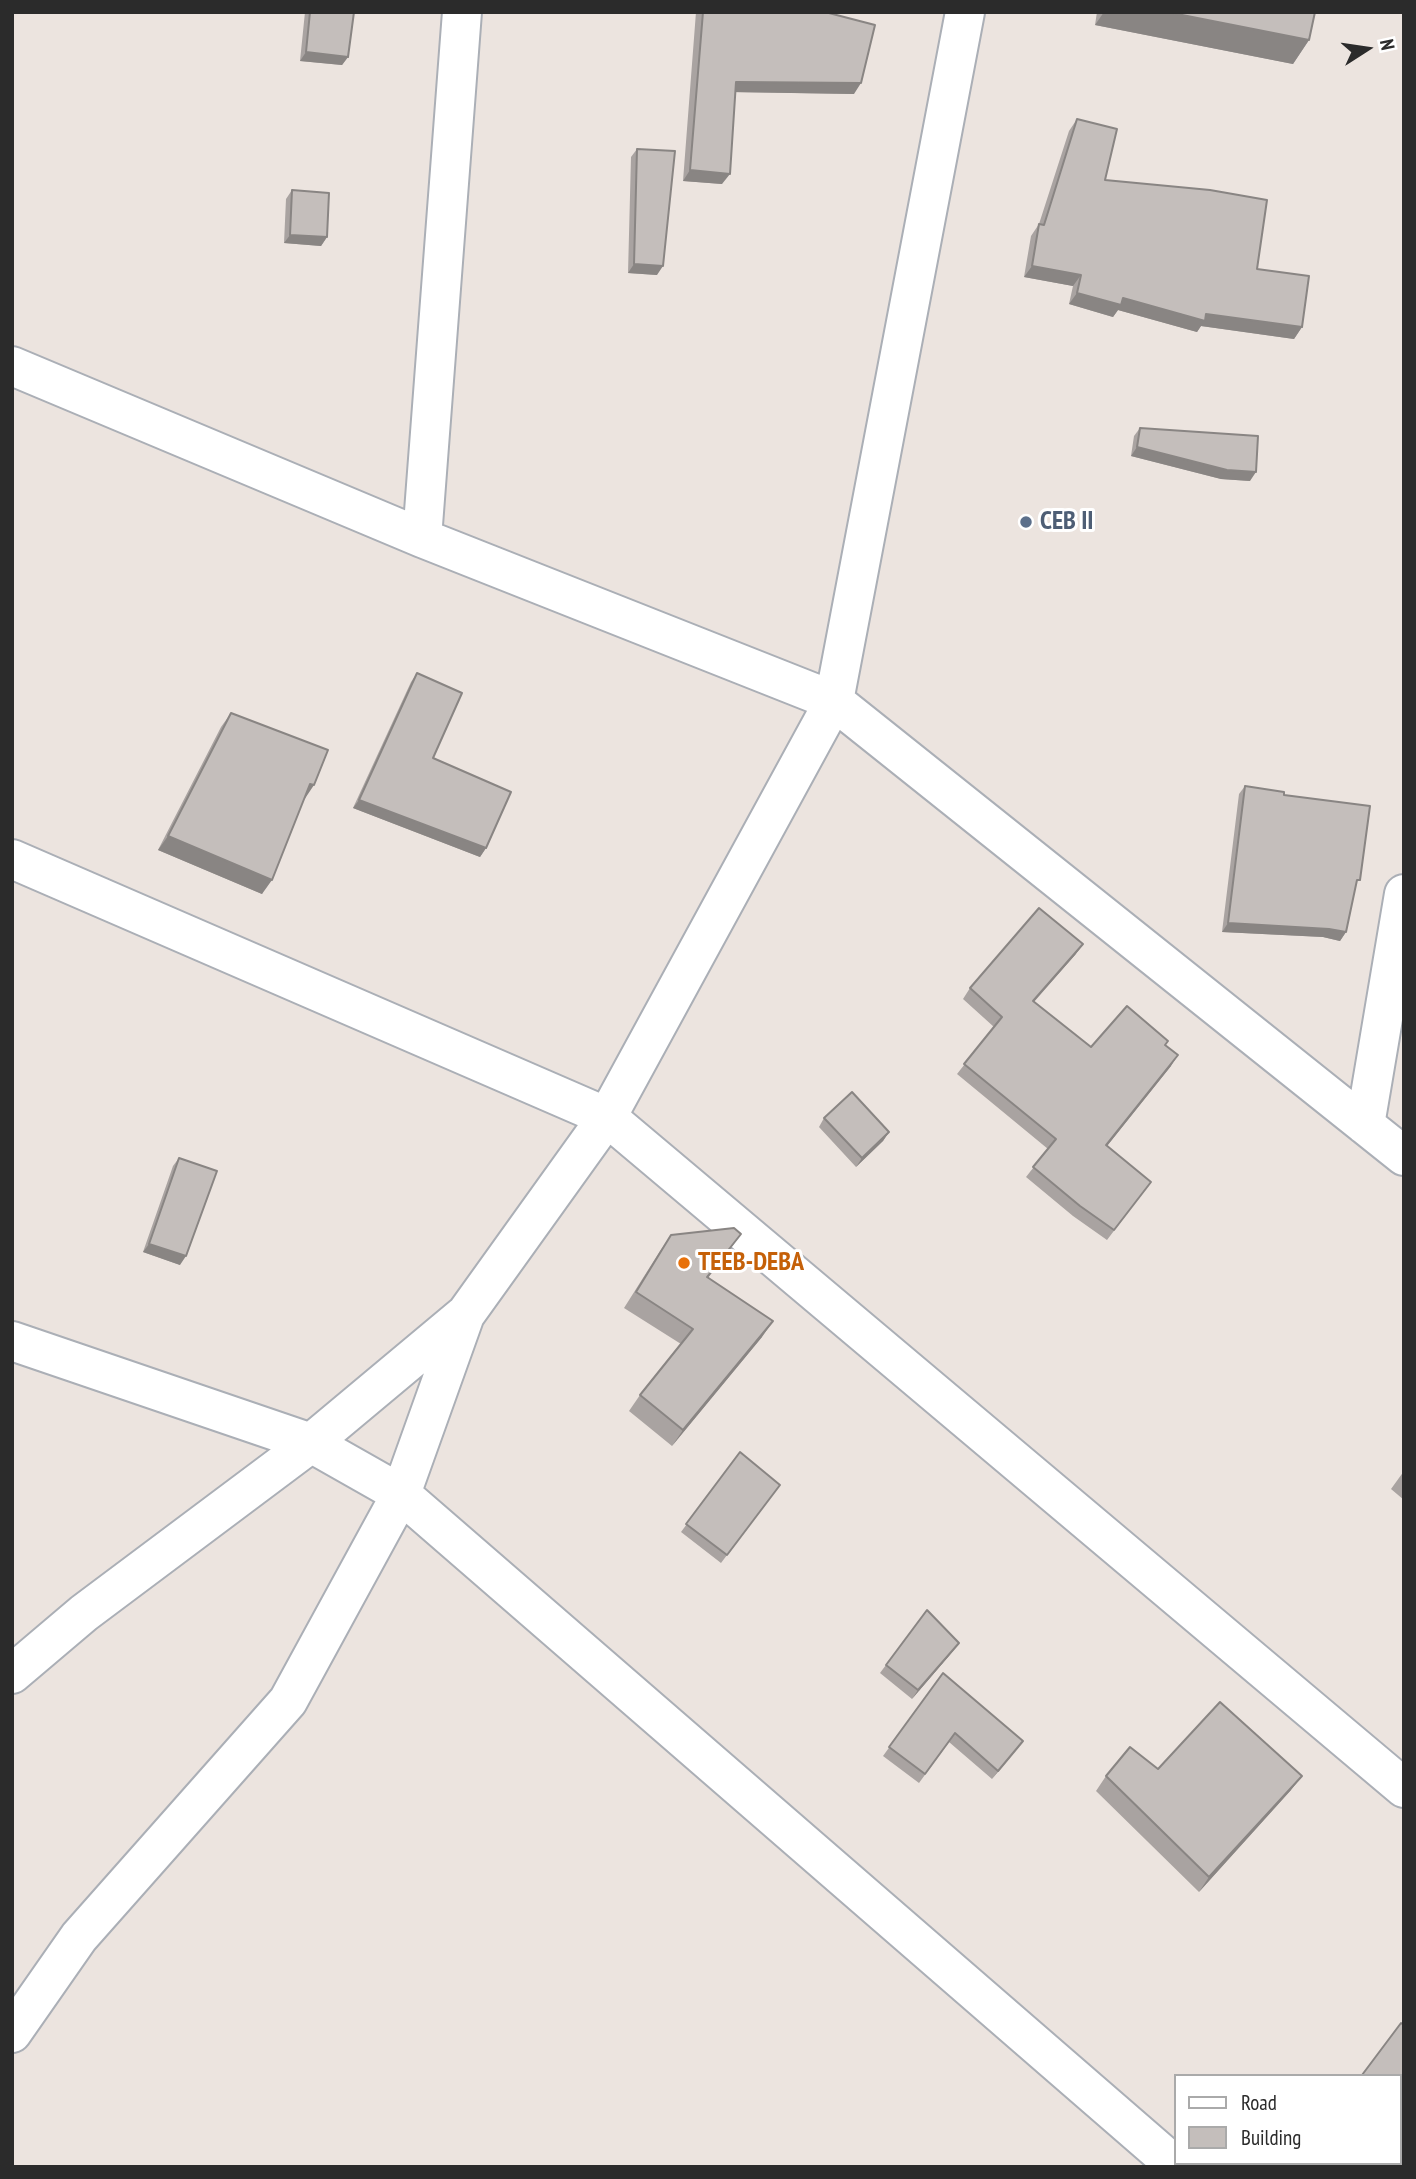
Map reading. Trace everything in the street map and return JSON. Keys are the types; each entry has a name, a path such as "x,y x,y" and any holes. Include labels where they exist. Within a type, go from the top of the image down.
{"street":[{"path":"422,538 462,12"},
{"path":"12,1674 84,1613 311,1443 465,1315 607,1117 834,701 965,12"},
{"path":"12,366 422,538 834,701 1404,1156"},
{"path":"12,859 607,1117 1404,1788"},
{"path":"1365,1125 1404,894"},
{"path":"12,2033 79,1937 288,1701 401,1494 465,1315"},
{"path":"12,1340 311,1443 401,1494 1174,2164"}],"building":[{"path":"310,12 354,12 348,57 306,52"},
{"path":"703,12 825,12 875,25 861,83 736,82 730,174 690,170"},
{"path":"1167,12 1315,12 1309,40"},
{"path":"1077,119 1117,129 1105,180 1210,190 1267,200 1257,269 1309,276 1302,327 1206,314 1205,321 1123,298 1121,305 1077,293 1081,275 1032,266 1039,224 1044,225"},
{"path":"637,149 675,151 663,266 634,264"},
{"path":"292,190 329,193 327,237 290,235"},
{"path":"1140,428 1258,436 1256,472 1227,470 1137,447"},
{"path":"417,673 462,693 433,758 511,792 486,848 359,800"},
{"path":"231,713 328,750 314,785 310,784 272,880 168,836"},
{"path":"1245,786 1284,792 1284,795 1370,806 1360,880 1357,880 1346,932 1228,923"},
{"path":"1039,908 1083,944 1033,1001 1091,1047 1127,1006 1168,1041 1165,1045 1178,1055 1106,1145 1151,1182 1114,1230 1033,1167 1056,1139 964,1064 1002,1017 970,988"},
{"path":"852,1092 889,1132 862,1158 824,1118"},
{"path":"179,1158 217,1171 186,1256 149,1244"},
{"path":"734,1228 741,1234 707,1277 773,1321 683,1430 640,1395 693,1329 636,1292 671,1235"},
{"path":"740,1452 780,1485 727,1555 686,1524"},
{"path":"927,1610 959,1643 918,1690 886,1665"},
{"path":"943,1673 1023,1741 998,1771 955,1733 925,1774 889,1747"},
{"path":"1220,1702 1302,1776 1209,1877 1106,1776 1130,1747 1158,1769"},
{"path":"1401,2023 1404,2025 1404,2106 1402,2074 1363,2074"}],"place":[{"name":"CEB II","path":"1026,522"},
{"name":"TEEB-DEBA","path":"684,1263"}]}
